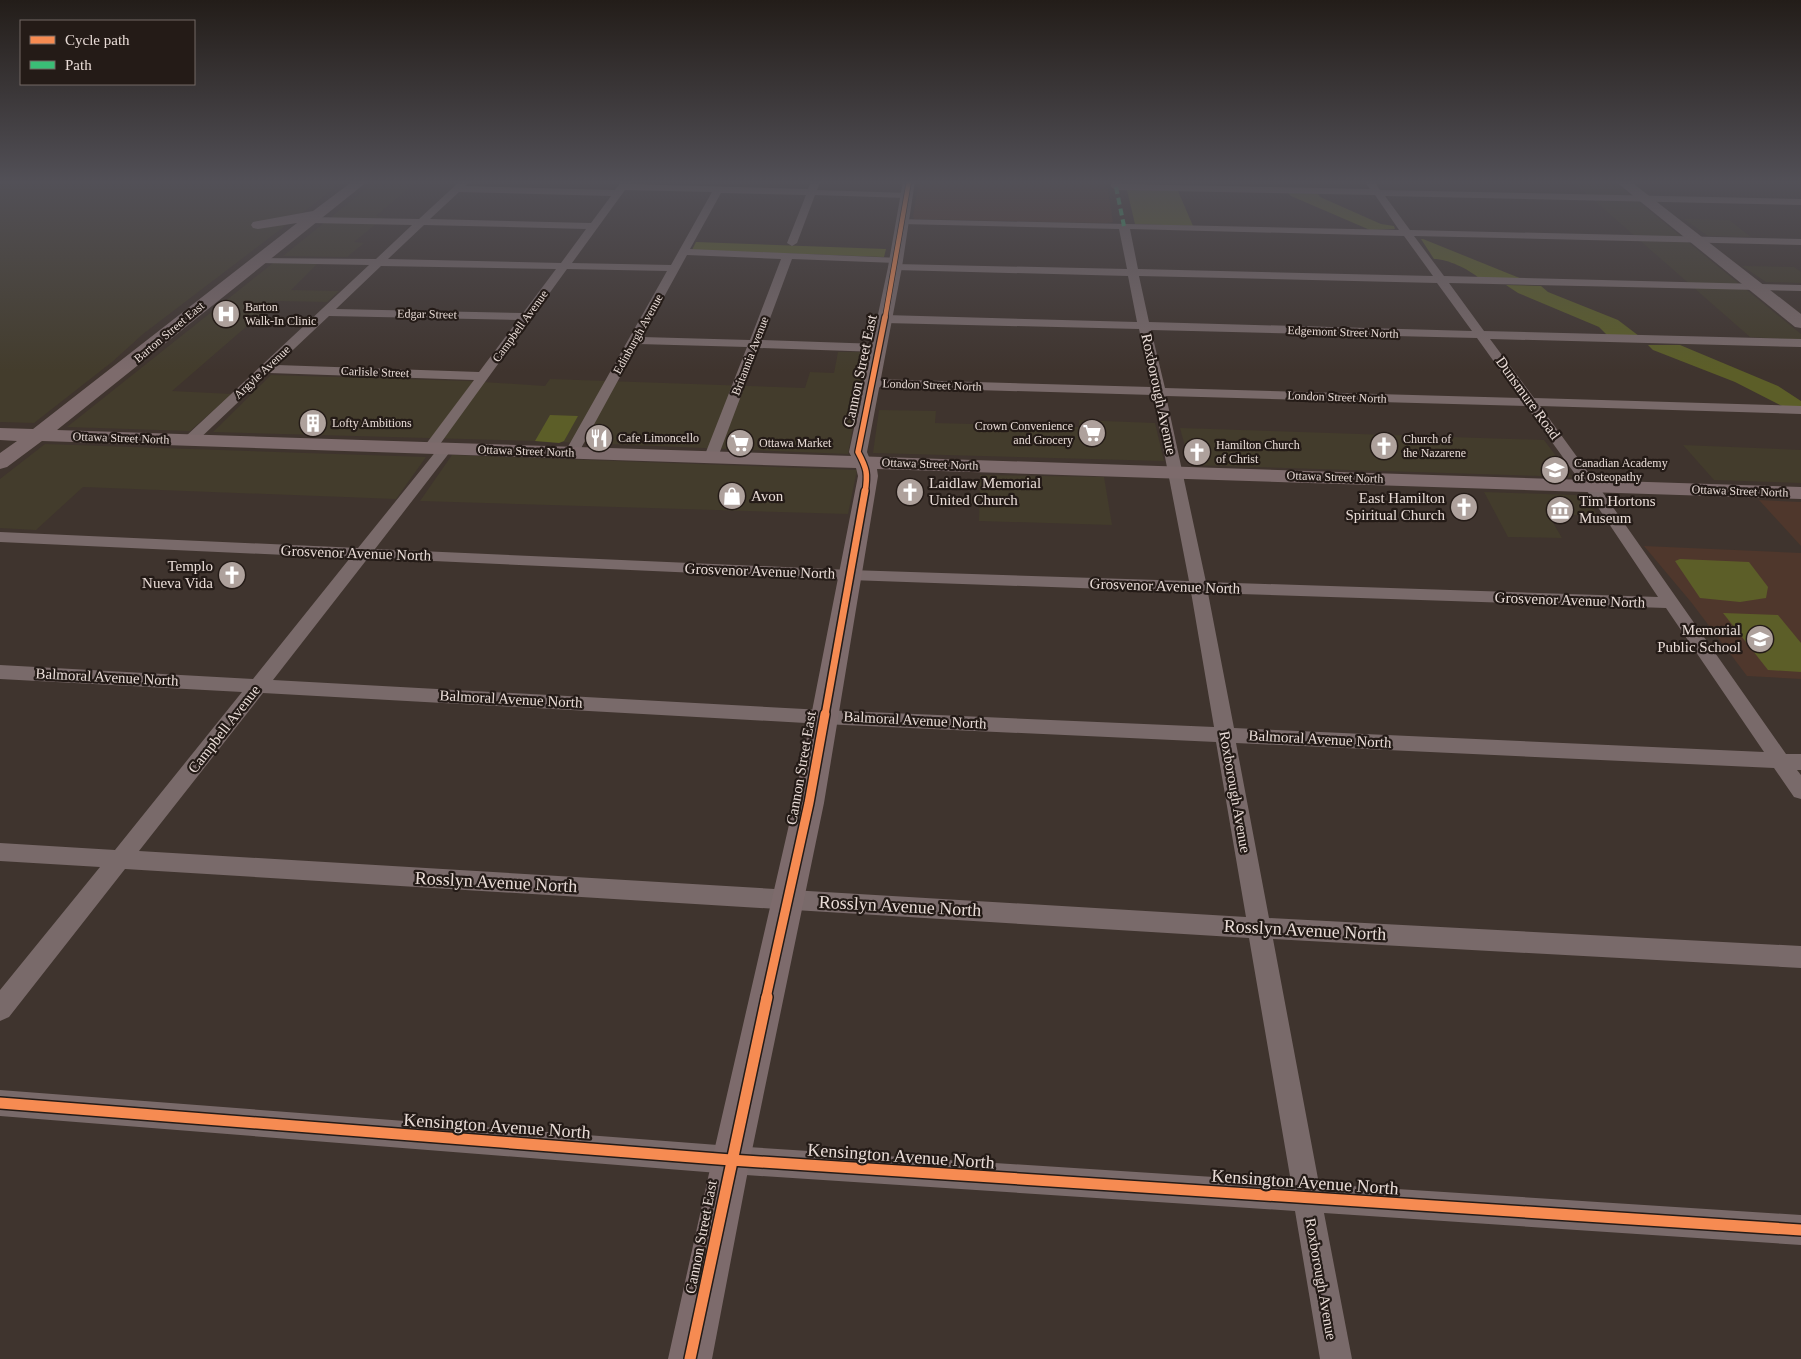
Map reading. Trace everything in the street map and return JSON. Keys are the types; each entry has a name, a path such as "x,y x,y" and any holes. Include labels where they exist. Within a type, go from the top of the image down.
{"main road":[{"name":"Barton Street East","path":"0,463 279,244"},
{"path":"1703,244 1801,323"},
{"name":"Ottawa Street North","path":"0,434 1801,493"},
{"name":"Cannon Street East","path":"690,1359 730,1160 809,803 868,476 867,469 862,462"}],"street":[{"name":"Argyle Avenue","path":"190,440 397,244"},
{"name":"Campbell Avenue","path":"0,1008 363,553 438,448 483,376 580,244"},
{"name":"Edinburgh Avenue","path":"572,452 683,252 691,244"},
{"name":"Cannon Street East","path":"862,462 858,452 867,398 872,383 885,319 897,244"},
{"name":"Roxborough Avenue","path":"1128,244 1160,392 1199,588 1336,1359"},
{"name":"Dunsmure Road","path":"1415,244 1592,486 1671,604 1801,791"},
{"path":"683,252 788,256 895,255 1133,272 1801,288"},
{"name":"Britannia Avenue","path":"711,457 788,256"},
{"path":"259,260 674,268"},
{"name":"Edgar Street","path":"327,312 527,317"},
{"name":"Edgemont Street North","path":"885,319 1801,343"},
{"path":"635,340 879,348"},
{"name":"Carlisle Street","path":"266,369 483,376"},
{"name":"London Street North","path":"872,383 1801,410"},
{"name":"Grosvenor Avenue North","path":"0,536 850,575 1671,604"},
{"name":"Balmoral Avenue North","path":"0,672 823,717 1801,762"},
{"name":"Rosslyn Avenue North","path":"0,852 1260,928 1801,957"},
{"name":"Kensington Avenue North","path":"0,1103 730,1160 1801,1230"}],"shaded area":[{"path":"0,244 261,244 143,334 112,362 34,423 0,422"},
{"path":"297,244 362,244 347,257 283,256"},
{"path":"695,244 762,244 886,249 884,257 692,250"},
{"path":"1425,244 1436,244 1522,279 1479,278 1458,265 1434,259"},
{"path":"1644,244 1691,244 1801,334 1801,340 1750,337"},
{"path":"273,263 317,264 291,290 339,291 327,302 276,301 172,391 232,394 190,431 67,427"},
{"path":"1742,266 1794,267 1801,272 1801,283 1766,282"},
{"path":"1506,285 1541,286 1548,292 1618,320 1639,336 1607,335 1599,327 1518,293"},
{"path":"1648,345 1680,345 1778,386 1801,401 1801,406 1782,406 1735,382 1653,350"},
{"path":"838,352 866,352 848,454 534,441 213,432 271,375 468,381 545,386 550,379 805,388 810,372 834,373"},
{"path":"879,410 936,411 935,423 1079,427 1079,420 1155,423 1164,461 873,453"},
{"path":"550,415 578,416 564,441 559,443 535,441"},
{"path":"1180,428 1544,440 1572,477 1190,465"},
{"path":"45,444 426,457 396,499 83,487 36,530 0,528 0,479"},
{"path":"1683,445 1801,450 1801,483 1714,480"},
{"path":"452,455 857,470 848,514 420,501"},
{"path":"980,475 1104,477 1112,525 979,521"},
{"path":"1484,492 1575,495 1587,500 1598,516 1548,514 1562,538 1508,537"},
{"path":"1759,500 1801,502 1801,546"},
{"name":"Memorial Public School","path":"1644,546 1801,553 1801,679 1747,676 1691,602"},
{"path":"1680,559 1749,562 1768,587 1766,598 1740,602 1700,598 1675,561"},
{"path":"1723,613 1778,615 1801,643 1801,672 1768,670"}],"cycle path":[{"path":"690,1359 731,1160 809,803 868,476 867,469 858,452 898,244"},
{"path":"0,1103 731,1160 1801,1230"}],"place":[{"name":"Barton Walk-In Clinic","path":"226,314"},
{"name":"Lofty Ambitions","path":"313,423"},
{"name":"Crown Convenience and Grocery","path":"1092,433"},
{"name":"Cafe Limoncello","path":"599,438"},
{"name":"Ottawa Market","path":"740,443"},
{"name":"Church of the Nazarene","path":"1384,446"},
{"name":"Hamilton Church of Christ","path":"1197,452"},
{"name":"Canadian Academy of Osteopathy","path":"1555,470"},
{"name":"Laidlaw Memorial United Church","path":"910,492"},
{"name":"Avon","path":"732,496"},
{"name":"East Hamilton Spiritual Church","path":"1464,507"},
{"name":"Tim Hortons Museum","path":"1560,510"},
{"name":"Templo Nueva Vida","path":"232,575"},
{"name":"Memorial Public School","path":"1760,639"}]}
